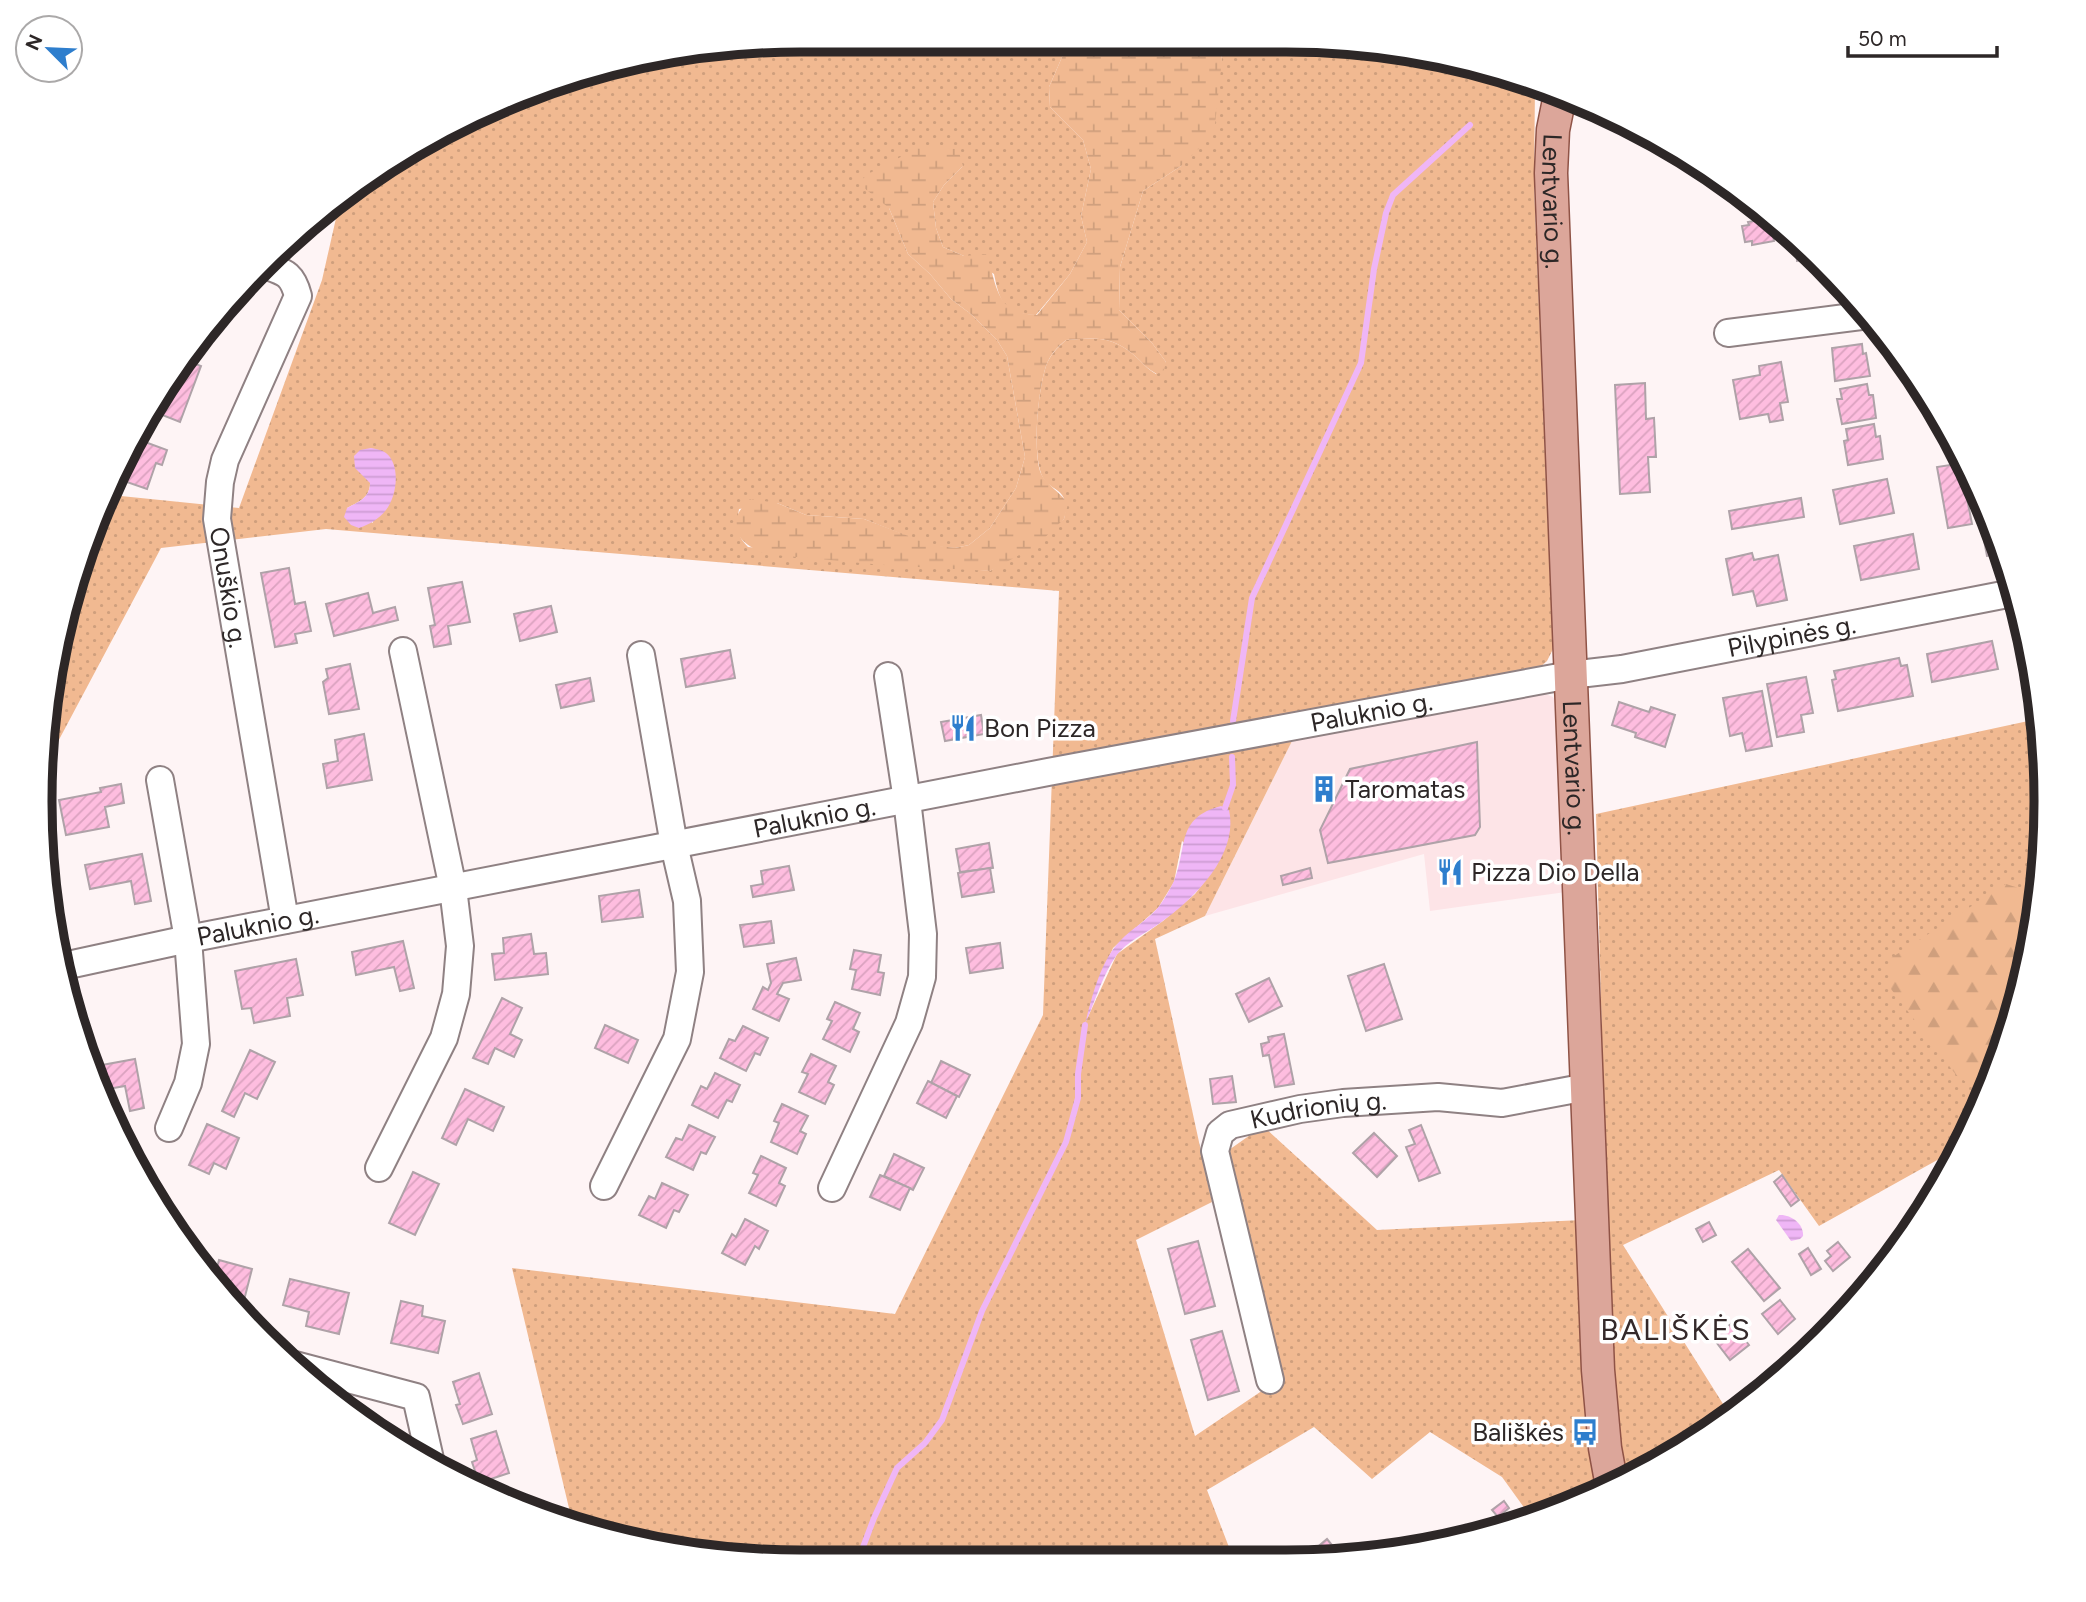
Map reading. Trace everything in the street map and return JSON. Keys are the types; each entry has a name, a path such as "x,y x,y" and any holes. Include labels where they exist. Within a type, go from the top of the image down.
{"main road":[{"name":"Lentvario g.","path":"1558,104 1553,130 1551,173 1598,1370 1610,1475"}],"street":[{"name":"Onuškio g.","path":"275,269 287,273 295,283 298,296 225,460 217,519 285,920"},
{"path":"1728,333 1856,317"},
{"name":"Pilypinės g.","path":"1570,675 1635,666 2004,595"},
{"path":"379,1168 444,1038 456,994 460,946 453,888 403,651"},
{"path":"604,1186 677,1040 690,972 687,901 674,845 641,655"},
{"name":"Paluknio g.","path":"71,965 285,920 1570,675"},
{"path":"832,1188 909,1023 922,977 923,934 907,800 888,676"},
{"path":"160,780 188,939 195,1044 188,1083 169,1128"},
{"name":"Kudrionių g.","path":"1270,1380 1215,1151 1220,1133 1230,1125 1300,1109 1343,1103 1438,1097 1502,1102 1587,1087"},
{"path":"315,1370 416,1397 428,1449"}],"shaded area":[{"path":"371,448 384,452 391,458 395,489 390,504 383,513 359,528 351,525 344,517 347,508 363,499 368,492 370,483 355,468 354,456 360,450"},
{"path":"1543,693 1553,697 1559,708 1566,892 1430,911 1424,854 1205,916 1293,739"},
{"path":"1221,806 1229,810 1230,827 1221,859 1187,902 1120,951 1111,964 1085,1024 1098,980 1113,949 1162,902 1174,881 1186,836 1196,818"},
{"path":"1779,1215 1788,1216 1799,1224 1803,1232 1800,1239 1791,1241 1776,1220"}],"green space":[{"path":"1064,52 1049,87 1050,107 1083,140 1091,169 1081,216 1087,242 1070,274 1036,315 1010,309 1001,299 994,274 943,247 936,228 933,202 944,185 963,166 889,208 908,254 951,299 997,340 1007,356 1025,457 1016,488 990,528 969,545 955,548 932,546 864,519 806,515 777,503 739,509 738,515 739,534 748,547 990,571 1064,519 1066,508 1062,494 1043,478 1037,446 1041,389 1046,366 1054,352 1066,340 1102,339 1126,349 1156,374 1166,362 1152,343 1119,310 1120,267 1143,191 1181,166 1222,59 1221,52 1334,54 1383,59 1479,78 1535,95 1534,185 1553,649 1547,661 1538,669 1293,739 1205,916 1155,939 1212,1202 1136,1240 1195,1436 1275,1382 1226,1152 1263,1126 1377,1230 1582,1220 1602,1478 1526,1510 1502,1477 1430,1432 1372,1479 1314,1427 1207,1490 1230,1550 752,1548 655,1535 570,1513 512,1268 895,1314 1043,1015 1059,591 326,529 161,548 54,748 67,655 78,607 92,560 118,496 239,508 322,280 337,213 345,207 427,153 470,130 560,92 655,67 752,54","holes":["370,483 373,523 347,508 366,496","1182,841 1214,869 1195,894 1117,954 1087,1019 1093,996 1113,948 1158,908 1174,882"]},
{"path":"1064,52 1221,52 1214,134 1181,166 1143,191 1120,267 1119,310 1152,343 1166,362 1164,370 1157,374 1126,349 1102,339 1066,340 1057,348 1043,376 1037,418 1037,448 1042,476 1068,504 1064,519 1036,546 990,571 765,554 746,544 736,531 735,524 737,516 750,499 777,503 806,515 864,519 932,545 955,548 969,545 990,528 1016,488 1025,457 1007,356 997,340 951,299 908,254 889,208 858,183 868,174 918,148 958,149 963,166 944,185 933,202 936,228 943,247 964,256 986,254 996,287 1005,303 1023,313 1037,315 1070,274 1087,242 1081,216 1091,169 1083,140 1050,107 1049,87"},
{"path":"2029,721 2034,801 2028,892 2025,890 1987,1059 1943,1157 1819,1226 1779,1170 1623,1245 1725,1406 1659,1449 1622,1469 1610,1337 1596,814"},
{"path":"2006,884 2028,892 2008,995 1978,1084 1969,1084 1956,1075 1891,989 1888,970 1891,958"}],"building":[{"path":"1757,220 1773,233 1774,241 1752,245 1752,241 1745,242 1742,226 1749,225 1748,222"},
{"path":"1862,344 1870,376 1835,381 1832,348"},
{"path":"1781,362 1788,402 1780,403 1783,420 1770,422 1768,414 1740,419 1733,380 1760,375 1759,366"},
{"path":"194,363 201,366 180,422 161,414"},
{"path":"1645,383 1646,419 1654,418 1656,457 1648,457 1650,492 1620,494 1615,385"},
{"path":"1867,384 1869,395 1873,395 1876,418 1842,424 1837,399 1842,399 1840,389"},
{"path":"1874,424 1876,437 1880,436 1883,459 1848,465 1844,441 1848,440 1846,429"},
{"path":"145,442 167,450 162,465 156,463 147,489 125,481"},
{"path":"1953,465 1965,490 1972,524 1948,528 1937,467"},
{"path":"1887,479 1894,513 1840,524 1833,490"},
{"path":"1801,498 1804,517 1732,529 1729,511"},
{"path":"1913,534 1919,569 1861,580 1854,546"},
{"path":"1984,535 1992,555 1987,556"},
{"path":"1752,553 1754,560 1778,555 1787,600 1757,606 1753,591 1733,595 1726,559"},
{"path":"289,568 295,604 305,602 311,631 295,634 297,643 275,647 261,573"},
{"path":"462,582 470,622 448,626 451,644 434,647 430,626 435,625 428,588"},
{"path":"368,593 373,613 395,607 398,620 334,636 326,604"},
{"path":"551,606 557,632 520,641 514,614"},
{"path":"1992,641 1998,669 1932,682 1927,654"},
{"path":"730,650 735,678 686,687 681,659"},
{"path":"1899,658 1901,666 1907,665 1913,696 1838,711 1832,680 1836,679 1834,671"},
{"path":"350,664 359,709 329,714 323,682 328,678 326,669"},
{"path":"1806,677 1813,713 1801,715 1804,732 1777,737 1767,684"},
{"path":"590,678 594,701 561,708 556,685"},
{"path":"1762,691 1772,746 1746,751 1742,733 1730,736 1723,698"},
{"path":"1619,702 1649,712 1651,707 1675,715 1665,747 1635,737 1636,733 1612,725"},
{"name":"Bon Pizza","path":"981,715 984,734 945,741 941,722"},
{"path":"364,734 372,780 327,788 323,764 338,761 335,740"},
{"path":"1477,742 1480,827 1475,835 1328,863 1320,830 1350,769"},
{"name":"Taromatas","path":"1325,779 1332,782 1324,799 1317,796"},
{"path":"121,784 124,803 105,807 109,827 66,835 59,800 101,792 100,788"},
{"path":"989,843 993,868 960,872 956,849"},
{"path":"142,854 151,901 135,904 131,881 90,889 85,865"},
{"path":"789,866 794,890 753,897 751,886 763,884 761,871"},
{"path":"990,868 994,892 962,897 958,873"},
{"path":"1310,868 1312,878 1283,885 1281,876"},
{"path":"639,890 643,917 602,922 599,896"},
{"path":"771,921 774,943 744,947 740,925"},
{"path":"531,934 534,954 546,953 548,974 495,980 492,954 504,953 503,938"},
{"path":"403,941 414,988 400,991 394,967 356,975 352,952"},
{"path":"1000,943 1003,968 970,973 966,948"},
{"path":"854,950 881,955 878,972 884,973 880,995 852,989 856,970 850,969"},
{"path":"796,958 801,980 783,983 777,994 789,999 779,1021 753,1009 763,987 768,990 771,983 767,964"},
{"path":"296,959 303,995 287,998 290,1016 254,1023 251,1008 242,1009 235,971"},
{"path":"1384,964 1402,1019 1366,1031 1348,976"},
{"path":"1269,978 1282,1006 1249,1022 1236,994"},
{"path":"502,998 522,1008 510,1034 522,1040 514,1057 495,1048 488,1064 473,1058"},
{"path":"835,1002 860,1013 853,1029 859,1032 850,1052 823,1039 832,1021 827,1019"},
{"path":"605,1025 638,1040 628,1063 595,1048"},
{"path":"743,1026 768,1038 760,1055 755,1053 746,1071 720,1058 729,1039 735,1041"},
{"path":"1284,1034 1294,1084 1275,1087 1269,1055 1263,1056 1261,1044 1269,1042 1268,1037"},
{"path":"250,1050 275,1062 257,1099 245,1093 234,1117 222,1111"},
{"path":"811,1054 836,1066 828,1082 834,1085 825,1104 799,1092 808,1074 802,1072"},
{"path":"135,1059 144,1108 130,1111 125,1086 110,1089 101,1065"},
{"path":"941,1061 970,1075 959,1097 931,1083"},
{"path":"715,1073 740,1085 732,1102 727,1100 718,1118 692,1105 701,1086 707,1089"},
{"path":"1232,1076 1236,1102 1213,1104 1210,1079"},
{"path":"928,1081 957,1096 946,1118 917,1103"},
{"path":"465,1089 504,1107 493,1131 468,1119 456,1145 442,1138"},
{"path":"782,1104 808,1116 800,1131 806,1134 797,1154 771,1142 779,1123 774,1121"},
{"path":"207,1124 239,1138 226,1169 214,1163 209,1174 189,1165"},
{"path":"689,1125 715,1137 706,1154 701,1152 693,1170 666,1157 676,1138 682,1140"},
{"path":"1421,1125 1440,1173 1419,1181 1406,1147 1415,1144 1409,1130"},
{"path":"1374,1133 1397,1156 1377,1177 1353,1153"},
{"path":"894,1154 924,1168 913,1190 884,1176"},
{"path":"761,1156 786,1168 779,1183 785,1186 776,1206 749,1193 758,1175 753,1173"},
{"path":"413,1172 439,1184 415,1235 389,1223"},
{"path":"880,1175 910,1188 900,1210 870,1197"},
{"path":"1782,1175 1799,1200 1791,1206 1774,1182"},
{"path":"662,1183 688,1195 679,1212 674,1210 666,1228 639,1215 649,1196 655,1199"},
{"path":"745,1219 768,1231 759,1249 755,1246 745,1265 722,1253 732,1234 736,1237"},
{"path":"1709,1222 1716,1235 1703,1242 1696,1229"},
{"path":"1198,1241 1215,1306 1185,1314 1168,1249"},
{"path":"1838,1242 1850,1257 1833,1271 1825,1261 1831,1256 1827,1251"},
{"path":"1808,1248 1821,1269 1811,1275 1799,1254"},
{"path":"1748,1249 1780,1288 1764,1301 1732,1262"},
{"path":"219,1260 252,1269 244,1301 238,1295 217,1269"},
{"path":"290,1279 349,1293 339,1334 306,1326 309,1312 283,1305"},
{"path":"1780,1300 1795,1319 1778,1334 1762,1314"},
{"path":"401,1301 423,1306 422,1316 445,1321 438,1353 391,1343"},
{"path":"1732,1323 1749,1345 1730,1360 1713,1338"},
{"path":"1222,1331 1239,1391 1208,1400 1191,1340"},
{"path":"479,1373 492,1414 463,1424 456,1405 460,1404 453,1382"},
{"path":"496,1431 509,1473 488,1480 476,1475 472,1462 477,1460 471,1439"},
{"path":"1504,1501 1509,1508 1498,1517 1492,1510"},
{"path":"1327,1539 1334,1548 1334,1548 1315,1549"}],"waterway":[{"path":"1233,721 1252,598 1361,363 1374,269 1386,213 1393,195 1470,125"},
{"path":"1225,808 1233,785 1232,757"},
{"path":"862,1550 897,1468 925,1443 942,1420 982,1311 1066,1142 1078,1098 1078,1074 1085,1025"}],"place":[{"name":"Bon Pizza","path":"963,728"},
{"name":"Taromatas","path":"1324,789"},
{"name":"Pizza Dio Della","path":"1450,872"},
{"name":"Bališkės","path":"1585,1432"}],"district":[{"name":"BALIŠKĖS","path":"1676,1330"}]}
